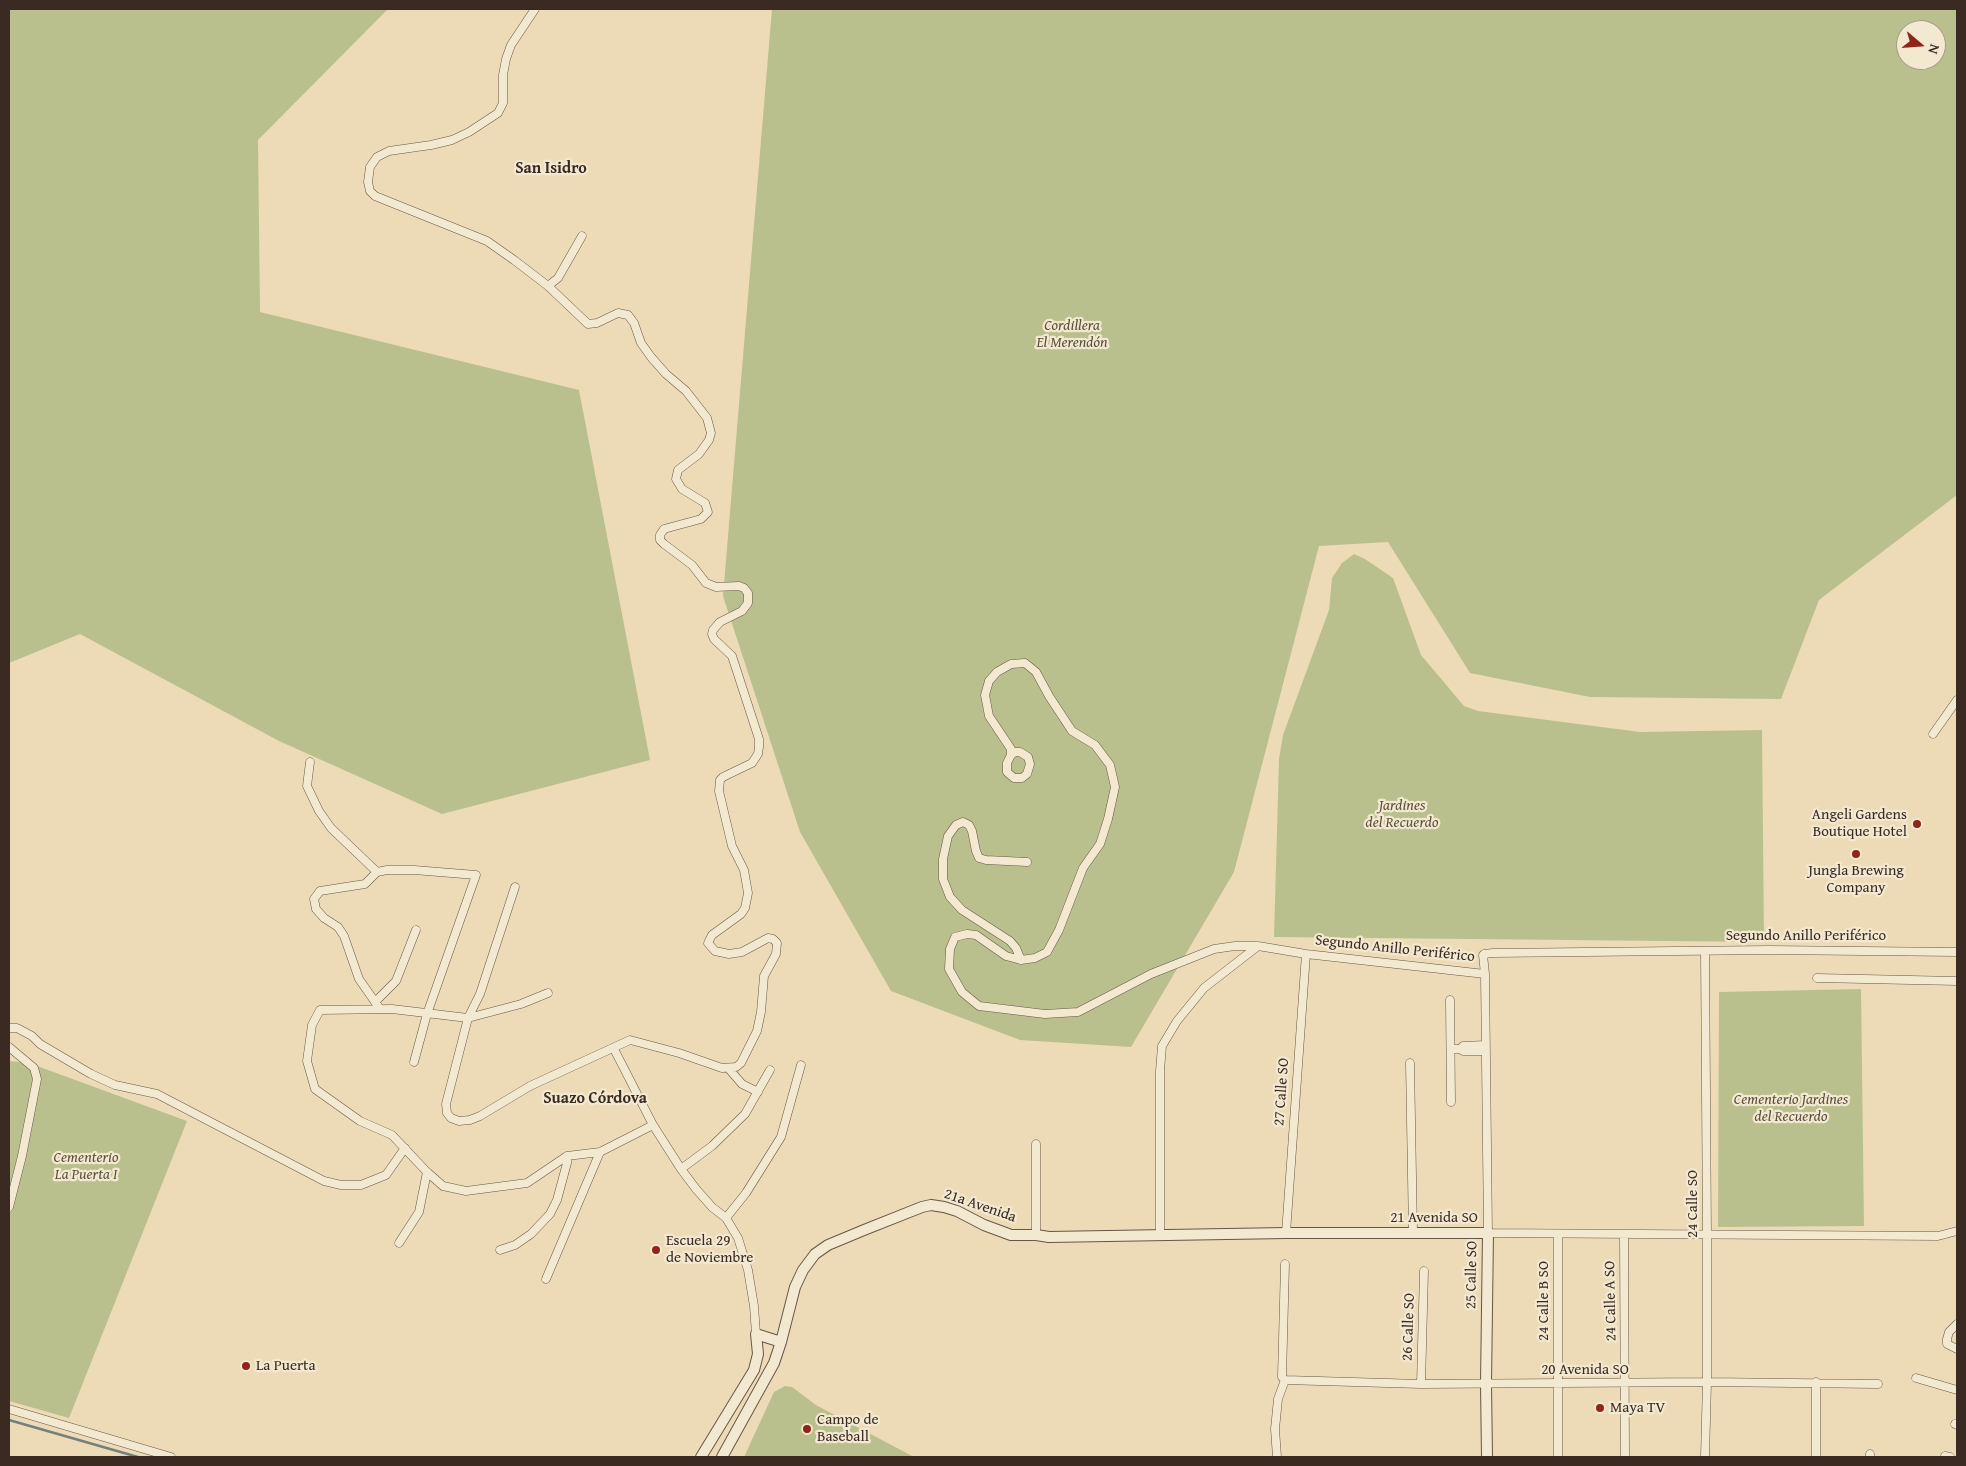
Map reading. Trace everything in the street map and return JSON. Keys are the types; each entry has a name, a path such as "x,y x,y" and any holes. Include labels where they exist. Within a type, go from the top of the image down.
{"street":[{"path":"515,887 480,994 468,1018 446,1104 447,1113 451,1118 459,1121 470,1120 480,1116 530,1086 614,1048 625,1041 639,1041 722,1068 729,1069 742,1063 757,1031 761,1012 764,976 778,947 776,941 768,938 742,952 729,954 715,951 708,943 712,935 741,914 745,908 748,893 744,870 732,846 719,785 723,776 752,764 758,754 759,740 732,656 714,639 712,634 720,622 742,611 748,602 748,593 739,586 716,587 706,583 692,565 660,540 660,535 664,529 701,519 708,512 705,503 682,489 676,479 678,470 700,454 709,440 710,425 703,411 686,391 666,374 651,357 641,343 634,323 628,315 618,313 597,323 588,324 548,286 487,242 375,196 370,191 368,182 370,167 377,158 389,151 452,140 498,113 503,104 503,75 508,52 534,9"},
{"path":"548,286 558,278 582,236"},
{"path":"1011,755 1011,749 989,716 985,695 989,681 998,672 1011,664 1025,663 1036,672 1072,731 1095,745 1110,765 1115,787 1100,844 1083,868 1059,930 1047,952 1035,958 1021,960 1016,948 1010,941 962,910 950,897 943,879 943,859 948,836 956,825 963,822 969,825 972,831 979,858 1027,862"},
{"path":"1933,734 1957,700"},
{"path":"310,762 307,786 319,811 331,828 377,872"},
{"path":"380,1009 359,979 344,936 338,927 324,918 316,909 314,899 320,891 365,884 377,872 402,870 476,875 426,1014 414,1062"},
{"path":"375,1002 391,988 400,974 416,930"},
{"name":"Segundo Anillo Periférico","path":"1021,960 1006,956 976,935 967,934 955,937 949,955 950,969 962,992 979,1006 1045,1014 1078,1012 1151,974 1214,949 1235,946 1258,946 1306,954 1485,974 1484,954 1705,951 1957,952"},
{"path":"1160,1234 1160,1071 1162,1046 1177,1020 1204,988 1258,946"},
{"name":"24 Calle SO","path":"1705,951 1707,1235 1705,1457"},
{"name":"27 Calle SO","path":"1286,1233 1306,954"},
{"name":"25 Calle SO","path":"1485,974 1488,1233 1487,1457"},
{"path":"1817,978 1957,981"},
{"path":"548,993 521,1004 468,1018 392,1009 320,1010 312,1025 307,1061 315,1090 360,1121 392,1135 443,1186 466,1191 486,1190 527,1183 567,1156 600,1152 653,1125"},
{"path":"1450,1000 1451,1102"},
{"path":"9,1028 17,1028 25,1032 40,1044 91,1074 115,1084 157,1094 324,1181 341,1185 361,1185 386,1175 406,1148"},
{"path":"1451,1049 1460,1049 1463,1046 1485,1048"},
{"path":"9,1047 34,1068 37,1079 22,1156 9,1207"},
{"path":"614,1048 653,1125 681,1169 702,1195 726,1218 738,1238 748,1270 754,1306 758,1354 754,1370 701,1457"},
{"path":"1410,1063 1413,1232"},
{"path":"726,1218 746,1193 781,1136 801,1065"},
{"path":"729,1069 742,1084 758,1092"},
{"path":"681,1169 712,1146 736,1124 753,1103 770,1070"},
{"path":"1036,1144 1036,1235"},
{"path":"546,1280 600,1152"},
{"path":"500,1250 515,1245 531,1234 550,1214 557,1200 567,1163 567,1156"},
{"path":"399,1243 419,1212 427,1172"},
{"name":"21a Avenida","path":"781,1342 795,1287 803,1270 815,1254 828,1245 922,1207 931,1205 957,1211 984,1225 1011,1235 1036,1235 1049,1238 1153,1236 1160,1234"},
{"path":"1707,1235 1938,1236 1957,1231"},
{"name":"21 Avenida SO","path":"1160,1234 1413,1232 1707,1235"},
{"name":"24 Calle B SO","path":"1558,1234 1558,1457"},
{"name":"24 Calle A SO","path":"1624,1234 1625,1457"},
{"path":"1277,1457 1275,1430 1278,1399 1288,1381 1282,1377 1285,1264"},
{"name":"26 Calle SO","path":"1421,1384 1424,1271"},
{"path":"1957,1324 1949,1332 1947,1344 1957,1349"},
{"path":"722,1457 770,1371 781,1342 756,1334"},
{"path":"1916,1378 1957,1390"},
{"name":"20 Avenida SO","path":"1288,1381 1421,1384 1707,1382 1878,1384"},
{"path":"1816,1382 1816,1457"},
{"path":"734,1402 748,1410"},
{"path":"9,1409 171,1457"}],"green space":[{"path":"9,9 388,9 258,140 260,312 579,390 650,760 442,814 279,741 80,634 9,663"},
{"name":"Cordillera El Merendón","path":"772,9 1957,9 1957,495 1819,600 1781,699 1590,697 1470,673 1388,542 1319,546 1234,872 1131,1047 1020,1040 891,991 800,832 723,596"},
{"name":"Jardines del Recuerdo","path":"1354,554 1365,559 1393,578 1421,655 1464,706 1478,711 1640,732 1762,730 1764,942 1274,937 1279,759 1283,735 1329,610 1332,578 1342,563"},
{"name":"Cementerio Jardines del Recuerdo","path":"1861,989 1864,1226 1718,1227 1719,992"},
{"name":"Cementerio La Puerta I","path":"9,1061 29,1063 187,1121 69,1418 9,1401"},
{"path":"785,1386 792,1387 816,1405 914,1457 744,1457 774,1392"}],"waterway":[{"path":"9,1420 138,1457"}],"place":[{"name":"Angeli Gardens Boutique Hotel","path":"1917,824"},
{"name":"Jungla Brewing Company","path":"1856,854"},
{"name":"Escuela 29 de Noviembre","path":"656,1250"},
{"name":"La Puerta","path":"246,1366"},
{"name":"Maya TV","path":"1600,1408"},
{"name":"Campo de Baseball","path":"807,1429"}],"district":[{"name":"San Isidro","path":"551,169"},
{"name":"Suazo Córdova","path":"595,1099"}]}
